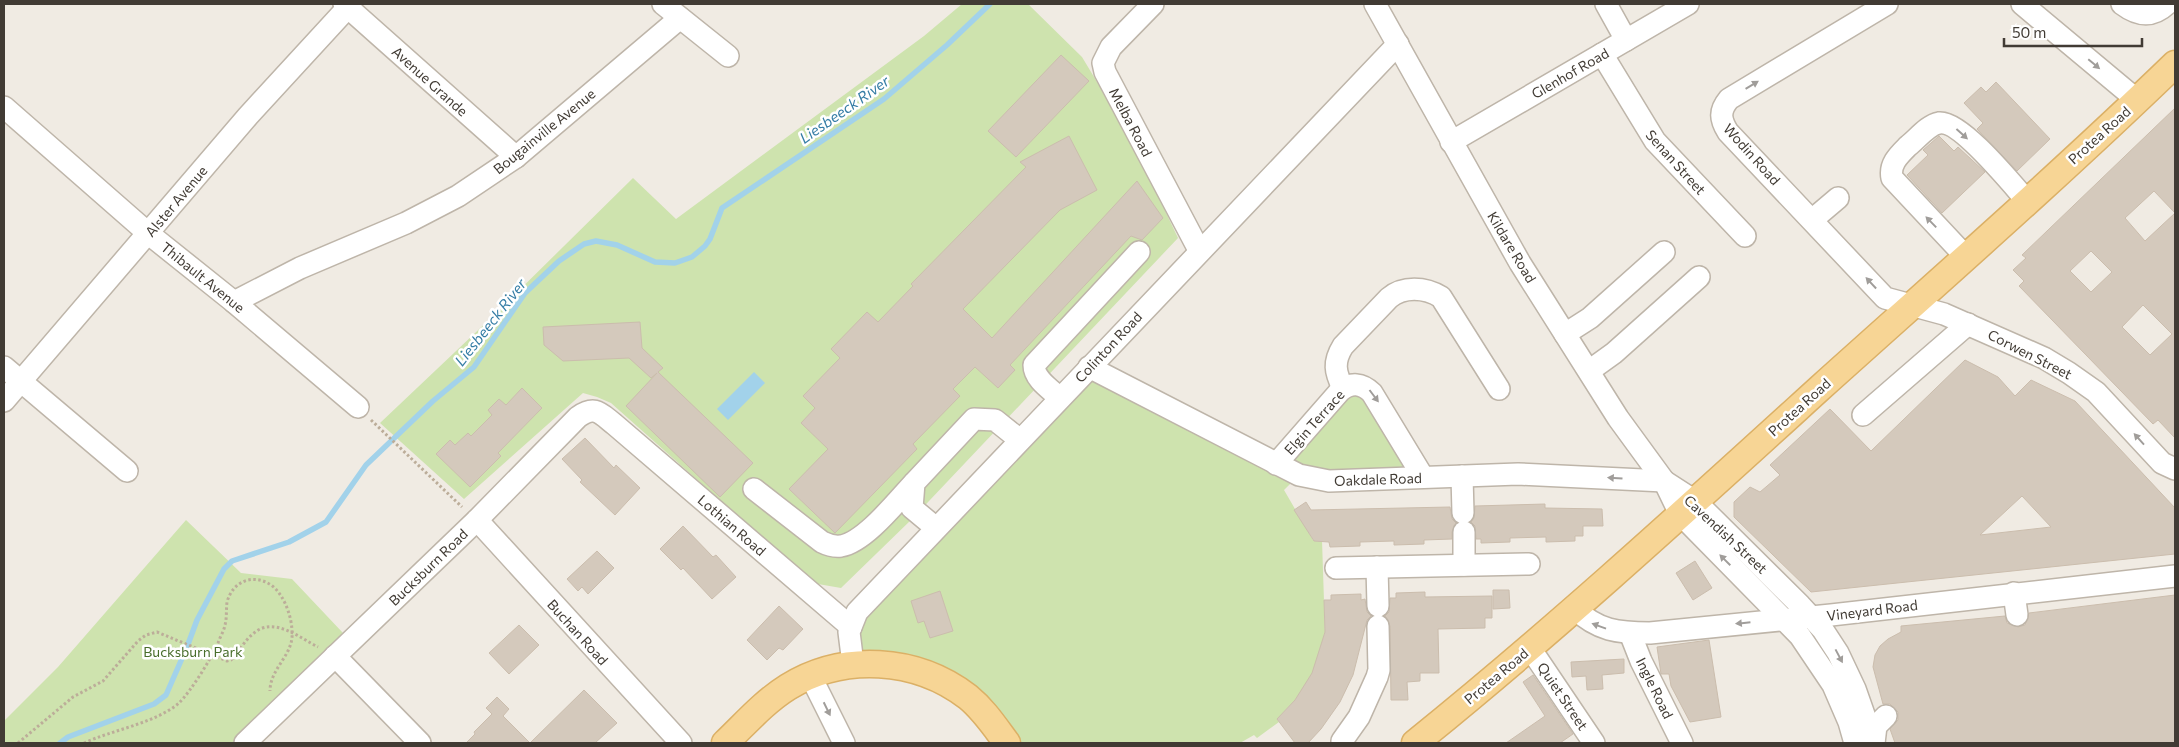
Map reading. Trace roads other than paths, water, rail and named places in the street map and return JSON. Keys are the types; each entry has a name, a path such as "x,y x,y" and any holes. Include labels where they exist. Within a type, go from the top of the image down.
{"main road":[{"name":"Protea Road","path":"1417,743 1530,648 1966,257 2175,64"},
{"path":"725,743 774,697 810,676 828,669 853,664 896,665 914,669 939,679 962,693 979,707 1007,743"}],"street":[{"path":"663,4 728,56"},
{"name":"Melba Road","path":"1153,4 1112,47 1102,63 1199,250"},
{"name":"Kildare Road","path":"1375,4 1520,263 1638,448 1664,481"},
{"path":"1606,4 1626,40"},
{"name":"Glenhof Road","path":"1451,142 1688,4"},
{"name":"Wodin Road","path":"1887,4 1729,99 1721,110 1720,118 1728,132 1885,298 1912,305"},
{"path":"2022,4 2137,100"},
{"path":"2122,4 2135,12 2148,14 2159,12 2167,4"},
{"name":"Avenue Grande","path":"348,5 516,157"},
{"name":"Alster Avenue","path":"4,401 149,234 248,116 348,5"},
{"name":"Bougainville Avenue","path":"234,302 300,268 406,223 458,196 516,157 680,18"},
{"name":"Colinton Road","path":"851,626 857,612 1199,250 1398,44"},
{"name":"Senan Street","path":"1602,54 1655,141 1745,236"},
{"name":"Thibault Avenue","path":"4,107 149,234 234,302 358,407"},
{"path":"1966,257 1892,178 1893,162 1922,134 1939,123 1958,129 1993,163 2027,201"},
{"path":"1812,220 1838,198"},
{"path":"1060,398 1040,379 1034,365 1139,252"},
{"path":"1565,334 1590,318 1664,252"},
{"path":"1589,371 1614,353 1699,276"},
{"path":"1344,388 1337,375 1335,366 1337,355 1343,346 1395,293 1411,290 1433,292 1441,297 1499,389"},
{"name":"Corwen Street","path":"1912,305 1944,314 1968,324 2044,358 2069,373 2096,392 2162,463 2175,469"},
{"path":"1863,415 1968,324"},
{"name":"Oakdale Road","path":"1089,367 1299,475 1330,481 1557,474 1664,481"},
{"path":"4,368 127,471"},
{"name":"Elgin Terrace","path":"1276,464 1344,388 1359,385 1372,393 1423,477"},
{"name":"Bucksburn Road","path":"245,743 477,520 578,417 588,411 597,411 614,424"},
{"path":"754,489 822,542 831,546 840,546 849,544 869,529 974,419 995,420 1020,440"},
{"name":"Lothian Road","path":"614,424 851,626"},
{"path":"1462,476 1464,565"},
{"name":"Cavendish Street","path":"1664,481 1800,636 1833,685 1849,722 1855,743"},
{"path":"914,483 912,508 936,528"},
{"name":"Cavendish Street","path":"1687,507 1800,604 1823,630 1838,653 1855,689 1874,743"},
{"name":"Buchan Road","path":"477,520 681,743"},
{"path":"1336,568 1529,564"},
{"path":"1342,742 1359,717 1379,670 1377,567"},
{"name":"Vineyard Road","path":"1574,608 1591,623 1608,629 1630,633 1650,633 2175,576"},
{"path":"2014,593 2017,615"},
{"path":"851,626 853,664"},
{"name":"Ingle Road","path":"1630,633 1641,661 1682,743"},
{"name":"Quiet Street","path":"1530,648 1594,743"},
{"path":"335,656 420,743"},
{"path":"810,676 844,743"},
{"path":"1874,743 1876,726 1886,716"}],"water":[{"path":"754,372 765,383 728,420 717,409"}],"waterway":[{"name":"Liesbeeck River","path":"60,743 68,737 154,704 166,695 197,620 224,569 232,561 289,542 326,522 366,465 433,401 474,367 525,293 559,261 584,244 596,241 617,245 655,262 675,263 692,257 710,239 722,208 884,99 947,45 990,4"}],"park label":[{"name":"Bucksburn Park","path":"193,651"}]}
